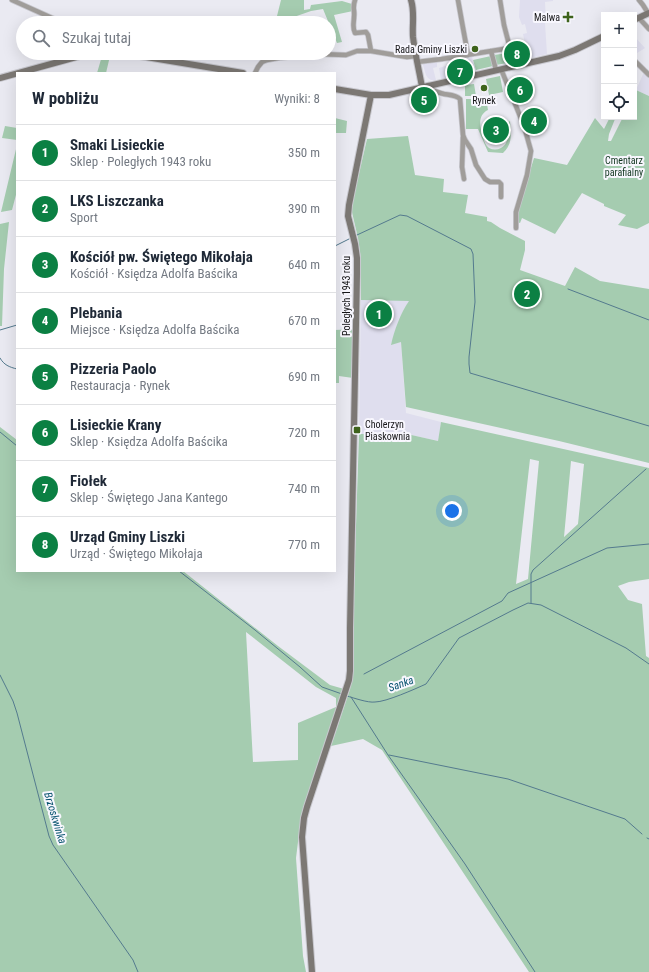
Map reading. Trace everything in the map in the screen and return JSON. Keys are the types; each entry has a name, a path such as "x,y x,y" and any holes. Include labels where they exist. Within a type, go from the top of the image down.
{"street":[{"path":"12,0 47,16"},
{"path":"355,0 353,7 354,30 355,33 367,33 371,51"},
{"path":"411,0 414,12 413,35 417,59 425,86 431,90 458,96 460,99 463,135 462,166 464,179"},
{"path":"458,0 468,56"},
{"path":"336,55 346,55 357,52 371,51 417,59 468,56 491,51 511,50 504,26 500,0"},
{"path":"637,18 648,13 639,0"},
{"path":"637,20 649,28"},
{"path":"336,89 371,95 389,95 565,54 601,37"},
{"path":"491,51 524,126 532,152 516,212 516,228"},
{"path":"22,72 65,60"},
{"path":"164,60 237,72"},
{"path":"256,72 262,62 267,60"},
{"path":"637,63 649,75"},
{"path":"0,78 16,74"},
{"name":"Poległych 1943 roku","path":"312,972 302,837 307,807 343,699 349,680 350,671 357,258 348,216 371,95"},
{"path":"463,135 471,149 476,165 485,179 490,182 499,182 501,184 501,197"}],"shaded area":[{"path":"520,0 553,0 545,2 547,54 522,60 520,44 525,43 523,34 527,33 525,24 522,25 519,17"},
{"path":"637,39 645,48 637,53"},
{"path":"472,57 476,70 441,80 439,68"},
{"path":"437,61 437,67 433,68 436,80 431,80 426,75 422,62"},
{"path":"644,72 649,77 649,96 637,90"},
{"path":"361,300 410,300 403,311 391,344 401,342 406,413 441,422 438,441 407,434 359,434"}],"green space":[{"path":"281,0 304,0 304,10 310,9 311,5 342,1 352,4 353,11 334,16 326,16 323,9 297,16 277,16"},
{"path":"336,22 342,42 337,43 336,41"},
{"path":"508,53 509,57 511,56 512,62 496,65 494,55"},
{"path":"491,56 493,66 476,70 473,60"},
{"path":"101,60 109,60 106,72 97,72"},
{"path":"500,76 503,92 489,95 486,79"},
{"path":"474,84 476,96 465,96 465,85"},
{"name":"Cmentarz parafialny","path":"637,90 649,96 649,223 637,229 618,225 626,215 604,206 604,204 582,193 555,234 522,218 520,223 517,222 517,213 534,158 567,165 595,118 604,129 608,120 615,120 609,134 608,141 611,141 622,120 637,120"},
{"path":"466,99 477,99 478,105 487,104 488,110 482,115 480,126 485,142 489,148 496,149 504,146 508,137 507,123 510,121 510,142 503,153 488,152 478,129 466,129"},
{"path":"336,118 347,121 346,133 336,133"},
{"path":"5,126 16,128 16,140 2,138"},
{"path":"408,136 415,175 444,179 443,192 468,195 465,213 487,217 487,221 525,241 525,250 520,270 565,286 575,267 600,281 649,289 649,463 559,441 406,407 401,342 391,345 398,322 409,301 361,300 361,259 351,208 367,139"},
{"path":"16,149 16,195 12,210 1,212"},
{"path":"9,222 4,269 2,326 0,326 0,224"},
{"path":"354,329 353,378 339,376 339,383 336,383 336,330"},
{"path":"441,422 649,468 649,579 629,582 618,586 628,600 642,604 646,656 649,658 649,972 529,972 382,750 363,739 331,746 350,689 353,671 352,647 359,434 407,434 438,441","holes":["530,459 539,461 528,579 516,584","571,461 584,464 578,524 564,537"]},
{"path":"0,427 16,439 16,572 184,572 330,685 344,689 300,826 296,858 303,956 306,972 0,972","holes":["246,632 316,687 336,698 336,707 298,723 298,760 253,762"]}],"waterway":[{"path":"357,235 400,215 407,216 471,249 473,254 475,302 469,357 470,373 649,426"},
{"path":"336,246 349,239"},
{"path":"568,289 649,320"},
{"path":"0,330 16,325"},
{"path":"0,358 7,365 16,369"},
{"name":"Sanka","path":"0,432 16,445"},
{"path":"531,603 531,574 533,570 646,469"},
{"path":"364,674 502,601 508,593 607,548 649,544"},
{"name":"Sanka","path":"180,572 255,630 322,687 342,694"},
{"name":"Sanka","path":"347,696 369,702 380,701 400,695 426,684 459,638 528,603 541,605 626,648 649,664"},
{"name":"Brzoskwinka","path":"0,675 13,701 17,713 49,836 53,845 133,960 138,972"},
{"path":"351,697 388,755 465,864 535,972"},
{"path":"389,755 508,779 625,819 642,834"}],"place":[{"name":"Malwa","path":"568,17"},
{"name":"Rada Gminy Liszki","path":"475,49"},
{"name":"Urząd Gminy Liszki","path":"517,54"},
{"name":"Fiołek","path":"460,72"},
{"name":"Rynek","path":"484,88"},
{"name":"Lisieckie Krany","path":"520,90"},
{"name":"Pizzeria Paolo","path":"424,100"},
{"name":"Plebania","path":"534,121"},
{"name":"Kościół pw. Świętego Mikołaja","path":"496,130"},
{"name":"LKS Liszczanka","path":"527,294"},
{"name":"Smaki Lisieckie","path":"379,314"},
{"name":"Cholerzyn Piaskownia","path":"357,430"}]}
